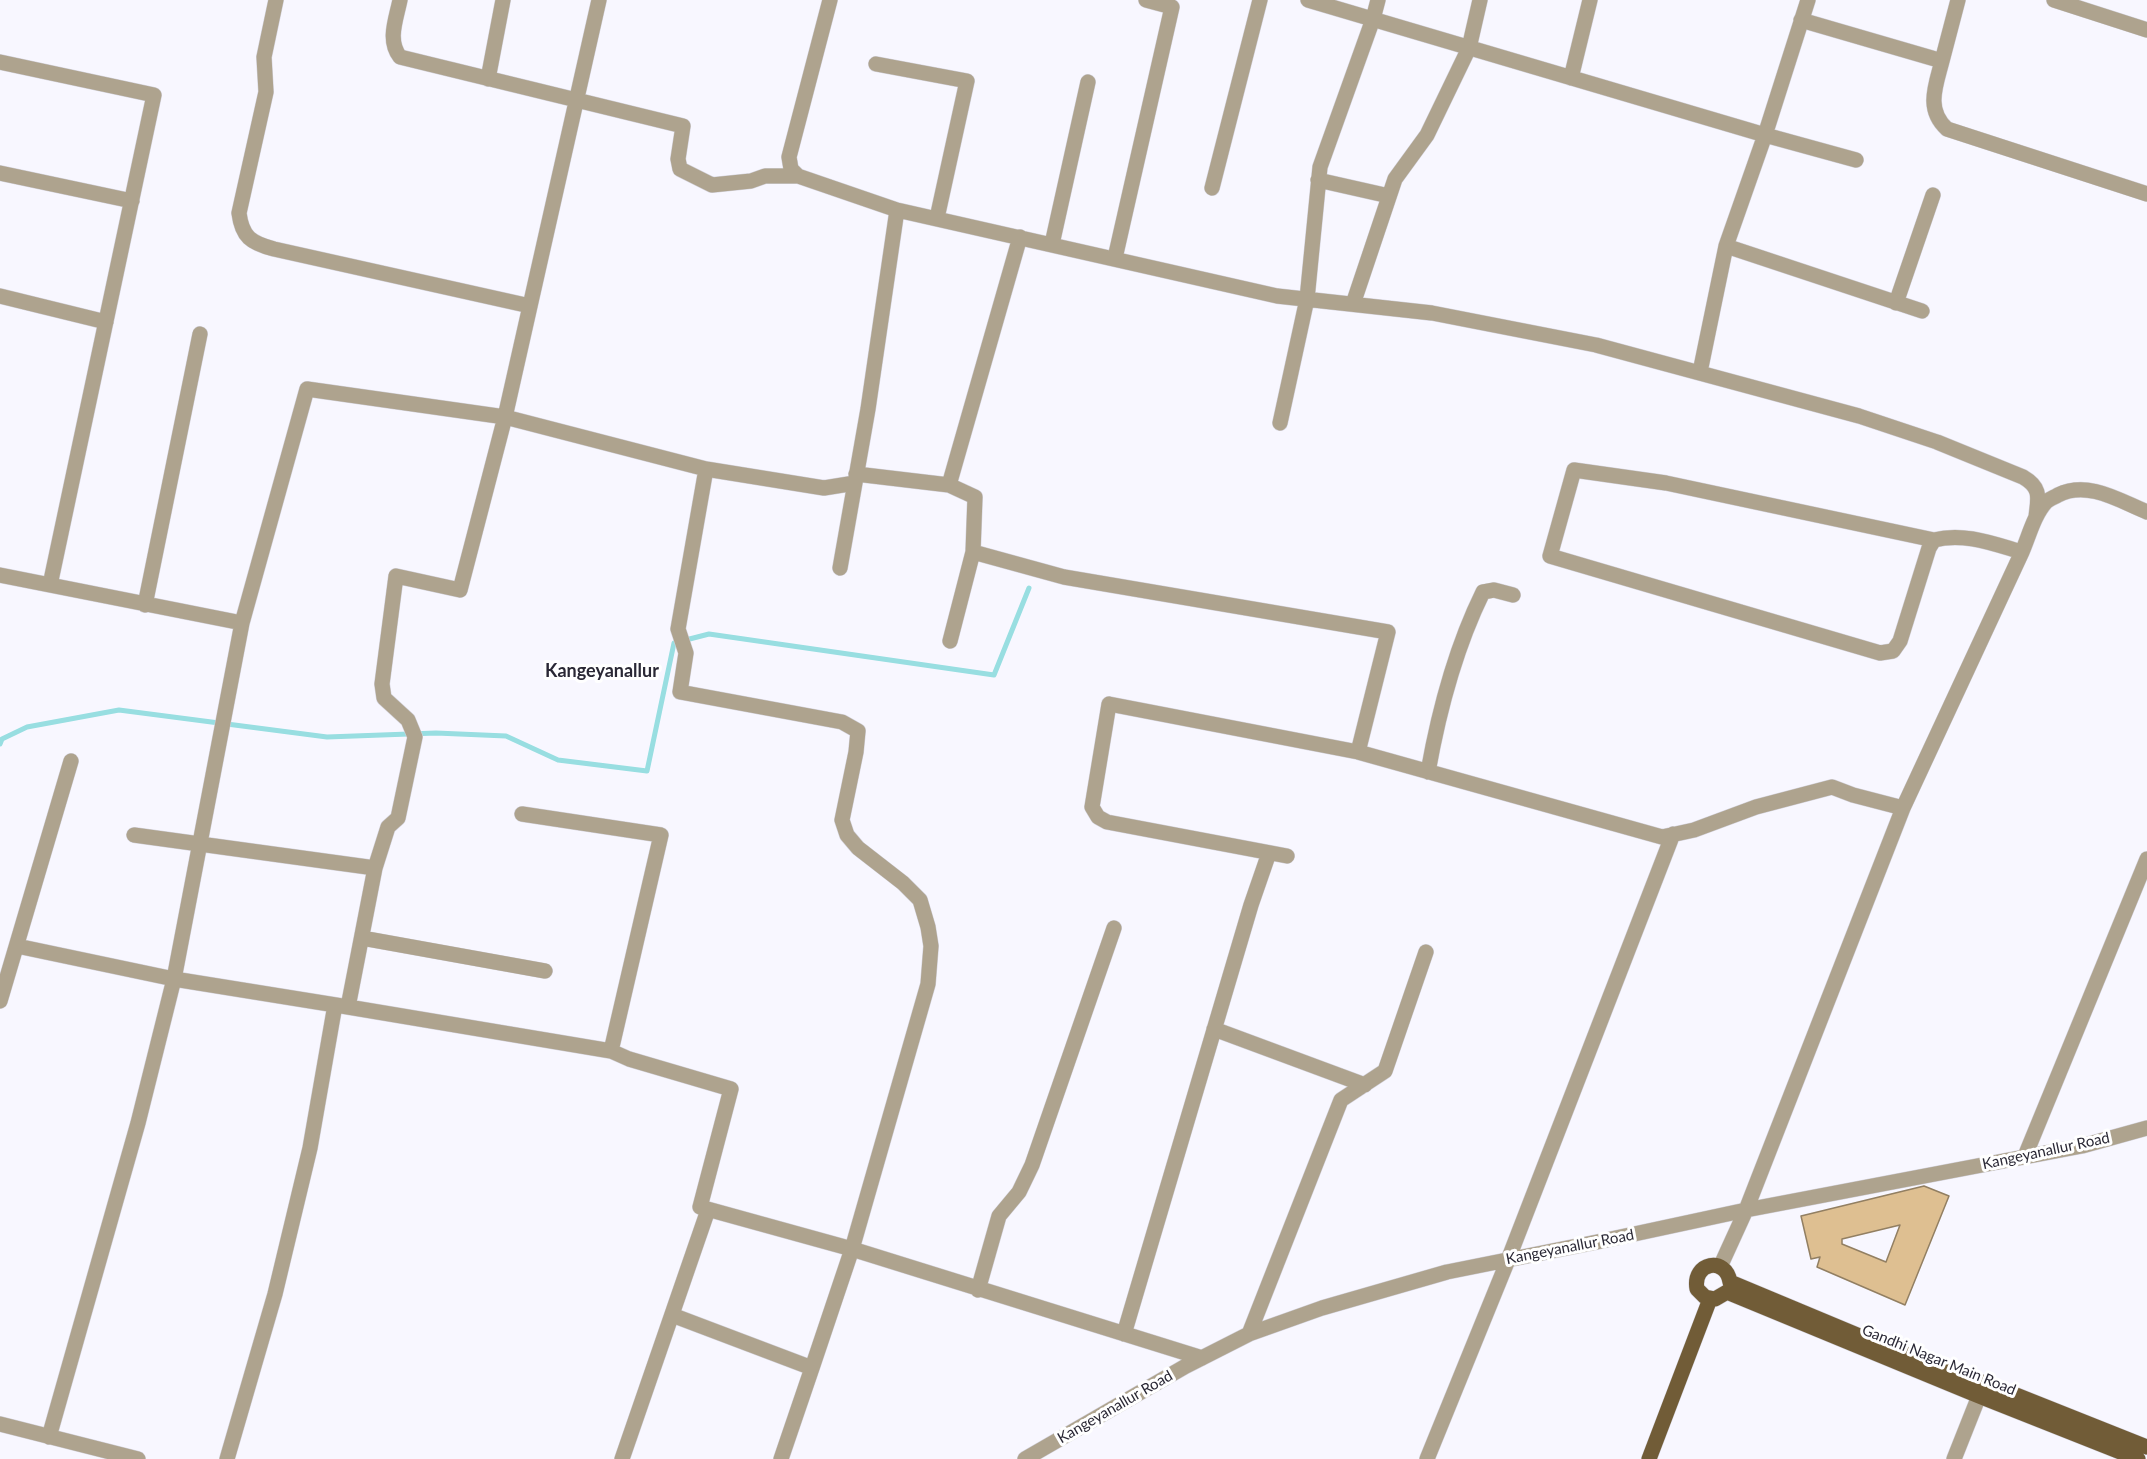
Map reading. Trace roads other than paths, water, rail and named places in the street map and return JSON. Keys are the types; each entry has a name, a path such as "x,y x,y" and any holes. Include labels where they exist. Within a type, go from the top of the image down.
{"main road":[{"path":"1714,1265 1727,1273 1728,1287 1719,1298 1710,1299 1700,1294 1696,1277 1703,1268 1714,1265"},
{"path":"1728,1287 2006,1391 2147,1447"},
{"name":"Gandhi Nagar Main Road","path":"1728,1287 1978,1396 2138,1459"},
{"path":"1649,1459 1710,1299"}],"street":[{"path":"276,0 264,57 266,92 239,213 241,226 248,239 260,246 531,306"},
{"path":"400,0 392,38 393,49 400,57 683,126 678,159 680,169 712,185 751,181 765,176 798,176 897,210 1277,296 1432,313 1596,345 1859,416 1937,442 2033,483 2039,495 2036,517"},
{"path":"488,79 503,0"},
{"path":"227,1459 275,1294 341,1006 362,938 375,868 387,827 398,818 412,729 384,698 381,684 396,576 460,590 505,417 600,0"},
{"path":"798,176 791,169 789,157 830,0"},
{"path":"1115,258 1173,4 1146,0"},
{"path":"1212,188 1260,0"},
{"path":"1308,0 1856,160"},
{"path":"1280,423 1307,299 1320,167 1378,0"},
{"path":"1353,304 1395,178 1427,135 1469,48 1480,0"},
{"path":"1571,78 1590,0"},
{"path":"1700,372 1726,246 1765,135 1808,0"},
{"path":"1958,0 1934,92 1933,109 1938,121 1947,129 2147,194"},
{"path":"2054,0 2147,30"},
{"path":"1801,20 1942,60"},
{"path":"0,62 154,95 50,585"},
{"path":"876,64 967,81 936,218"},
{"path":"1052,244 1088,82"},
{"path":"0,173 132,201"},
{"path":"1318,180 1389,196"},
{"path":"1896,303 1933,195"},
{"path":"840,568 881,323 897,210"},
{"path":"949,485 1020,237"},
{"path":"1726,246 1922,311"},
{"path":"0,296 106,322"},
{"path":"144,604 200,334"},
{"path":"49,1437 138,1124 174,979 242,623 307,388 505,417 706,469 824,488 855,478 949,485 975,497 973,552 950,641"},
{"path":"706,469 678,629 686,653 680,692 842,722 858,731 842,820 847,835 858,848 903,883 920,900 931,946 928,984 852,1249 781,1459"},
{"path":"1935,540 1929,548 1900,641 1893,651 1880,653 1550,556 1574,471 1666,483 1935,540 1947,537 1968,538 2022,552"},
{"path":"1720,1267 1746,1210 1904,808 2036,517 2047,501 2064,492 2081,489 2097,492 2146,509"},
{"path":"973,552 1064,577 1388,632 1358,752"},
{"path":"0,575 242,623"},
{"path":"1428,772 1447,685 1467,624 1483,592 1494,590 1513,595"},
{"path":"1287,856 1107,822 1098,818 1092,807 1109,704 1358,752 1662,837 1694,830 1756,807 1832,787 1853,795 1904,808"},
{"path":"0,1001 71,761"},
{"path":"522,814 660,835 611,1050"},
{"path":"1427,1459 1508,1260 1672,834"},
{"path":"134,835 375,868"},
{"path":"1124,1334 1214,1029 1269,853"},
{"path":"2025,1156 2147,859"},
{"path":"978,1290 999,1216 1019,1192 1032,1165 1114,928"},
{"path":"362,938 545,971"},
{"path":"17,946 174,979 611,1050 629,1059 731,1089 700,1208 852,1249 1202,1358"},
{"path":"1249,1334 1341,1100 1385,1071 1426,952"},
{"path":"1214,1029 1365,1084"},
{"name":"Kangeyanallur Road","path":"1025,1459 1202,1358 1249,1334 1322,1308 1447,1272 1746,1210 2082,1146 2147,1128"},
{"path":"622,1459 708,1210"},
{"path":"672,1315 812,1368"},
{"path":"1954,1459 1978,1396"},
{"path":"0,1424 138,1459"}],"waterway":[{"path":"0,744 2,739 27,727 119,710 327,737 436,733 506,736 558,760 647,771 674,643 709,634 994,675 1029,588"}],"district":[{"name":"Kangeyanallur","path":"602,671"}]}
